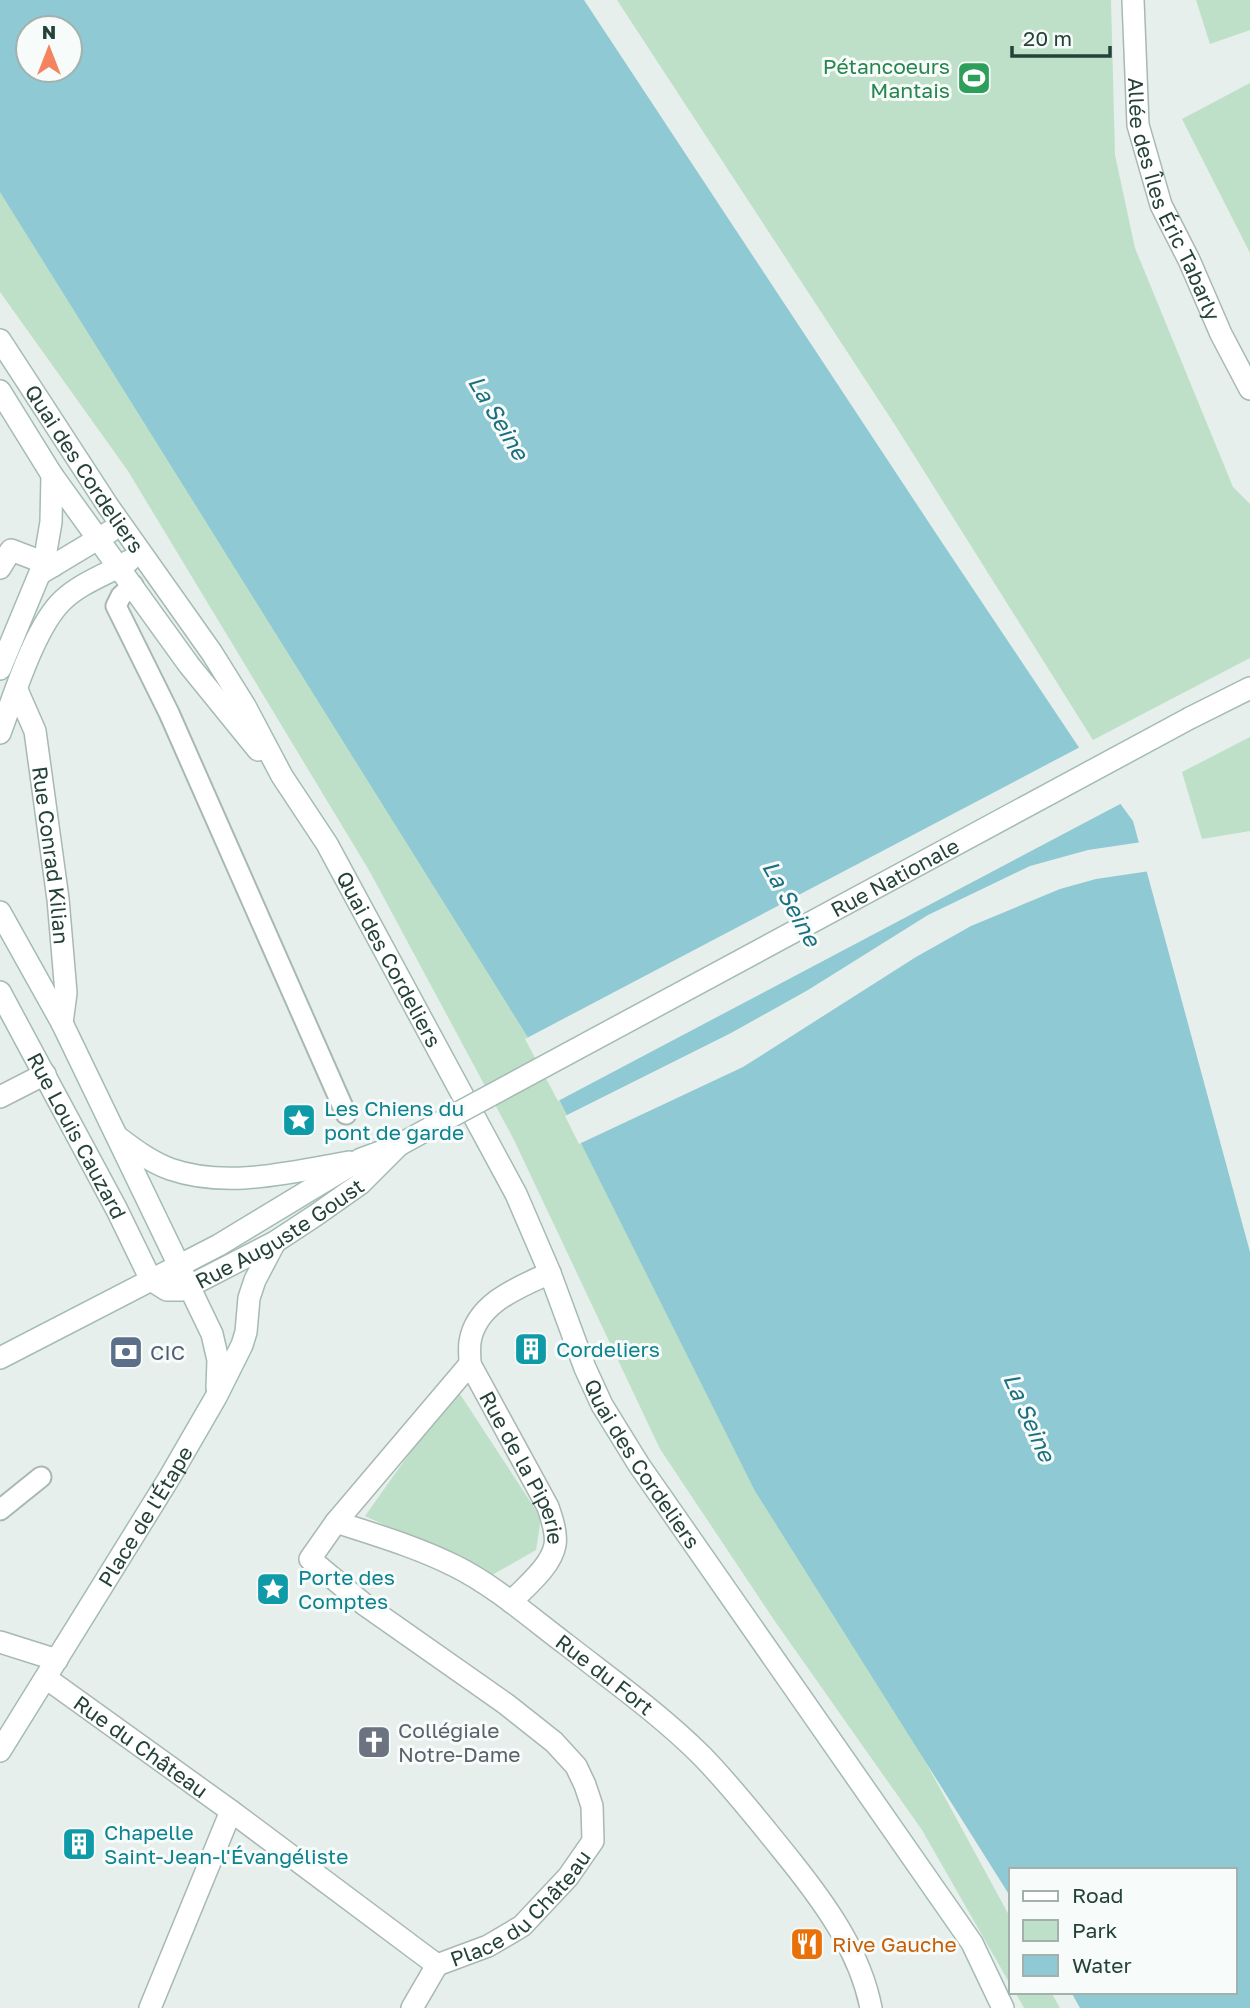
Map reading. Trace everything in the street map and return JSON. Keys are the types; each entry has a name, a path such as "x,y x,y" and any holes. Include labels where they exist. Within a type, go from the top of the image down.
{"main road":[{"name":"Allée des Îles Éric Tabarly","path":"1133,0 1138,125 1161,205 1250,389"},
{"name":"Quai des Cordeliers","path":"0,340 122,525 212,653 245,706 282,776 327,844 516,1194 550,1273 585,1368 620,1434 972,1943 1003,2008"},
{"name":"Quai des Cordeliers","path":"0,391 52,475 212,695 282,776"},
{"path":"0,669 46,567 52,475"},
{"path":"4,555 46,567 122,525"},
{"path":"0,733 44,627 54,611 74,592 142,554"},
{"name":"Rue Nationale","path":"430,1128 1250,688"},
{"name":"Rue Conrad Kilian","path":"17,690 35,731 58,899 66,993 62,1023"},
{"name":"Rue Conrad Kilian","path":"0,912 62,1023 178,1267"},
{"name":"Rue Louis Cauzard","path":"0,992 151,1280"},
{"path":"0,1097 45,1074"},
{"name":"Rue Auguste Goust","path":"0,1358 226,1241 361,1159 399,1145 430,1128"},
{"path":"116,1136 169,1169 206,1177 260,1177 361,1159"},
{"name":"Rue Auguste Goust","path":"151,1280 167,1290 182,1290 275,1242 360,1184 399,1145"},
{"path":"216,1397 243,1345 249,1298 255,1280 275,1242"},
{"name":"Place de l'Étape","path":"0,1751 168,1480 216,1397 216,1345 178,1267"},
{"path":"336,1522 470,1364 472,1333 475,1324 488,1307 517,1287 550,1273"},
{"name":"Rue de la Piperie","path":"470,1364 548,1507 554,1528 555,1545 549,1560 511,1602"},
{"name":"Rue du Fort","path":"336,1522 402,1543 456,1567 511,1602 662,1719 701,1755 741,1798 820,1898 850,1949 871,2008"},
{"name":"Place du Château","path":"336,1522 310,1559 365,1605 506,1704 554,1742 576,1766 592,1806 593,1840 568,1877 522,1926 488,1946 437,1965"},
{"name":"Rue du Château","path":"0,1642 52,1669 231,1811 437,1965"},
{"path":"150,2008 231,1811"},
{"path":"412,2008 437,1965"}],"lane":[{"path":"132,585 116,606 169,713 346,1114"},
{"path":"0,1510 41,1477"}],"green space":[{"path":"617,0 1111,0 1115,155 1135,248 1233,487 1250,504 1250,658 1093,740 895,425"},
{"path":"1196,0 1250,0 1250,30 1210,44"},
{"path":"1250,83 1250,253 1182,119"},
{"path":"0,177 498,954 833,1592 1009,1915 1009,1982 922,1830 774,1620 660,1449 514,1140 370,872 128,471 0,292"},
{"path":"1250,737 1250,831 1202,839 1182,772"},
{"path":"456,1388 541,1518 536,1550 492,1575 365,1516"},
{"path":"1016,1994 1052,1994 1060,2008 1024,2008"}],"water":[{"name":"La Seine","path":"0,0 584,0 1080,749 1133,821 1250,1252 1250,2008 1080,2008 1072,1994 1236,1994 1236,1868 1009,1868 1009,1894 755,1491 529,1039 0,192"}],"pier":[{"path":"1082,746 1124,802 558,1101 525,1039"},
{"path":"1142,842 1150,871 1096,879 1060,889 971,926 916,957 743,1067 579,1144 565,1116 731,1033 808,990 928,915 1030,866 1088,850"}],"place":[{"name":"Pétancoeurs Mantais","path":"974,78"},
{"name":"Les Chiens du pont de garde","path":"299,1120"},
{"name":"Cordeliers","path":"531,1349"},
{"name":"CIC","path":"126,1352"},
{"name":"Porte des Comptes","path":"273,1589"},
{"name":"Collégiale Notre-Dame","path":"374,1742"},
{"name":"Chapelle Saint-Jean-l'Évangéliste","path":"79,1844"},
{"name":"Rive Gauche","path":"807,1944"}]}
